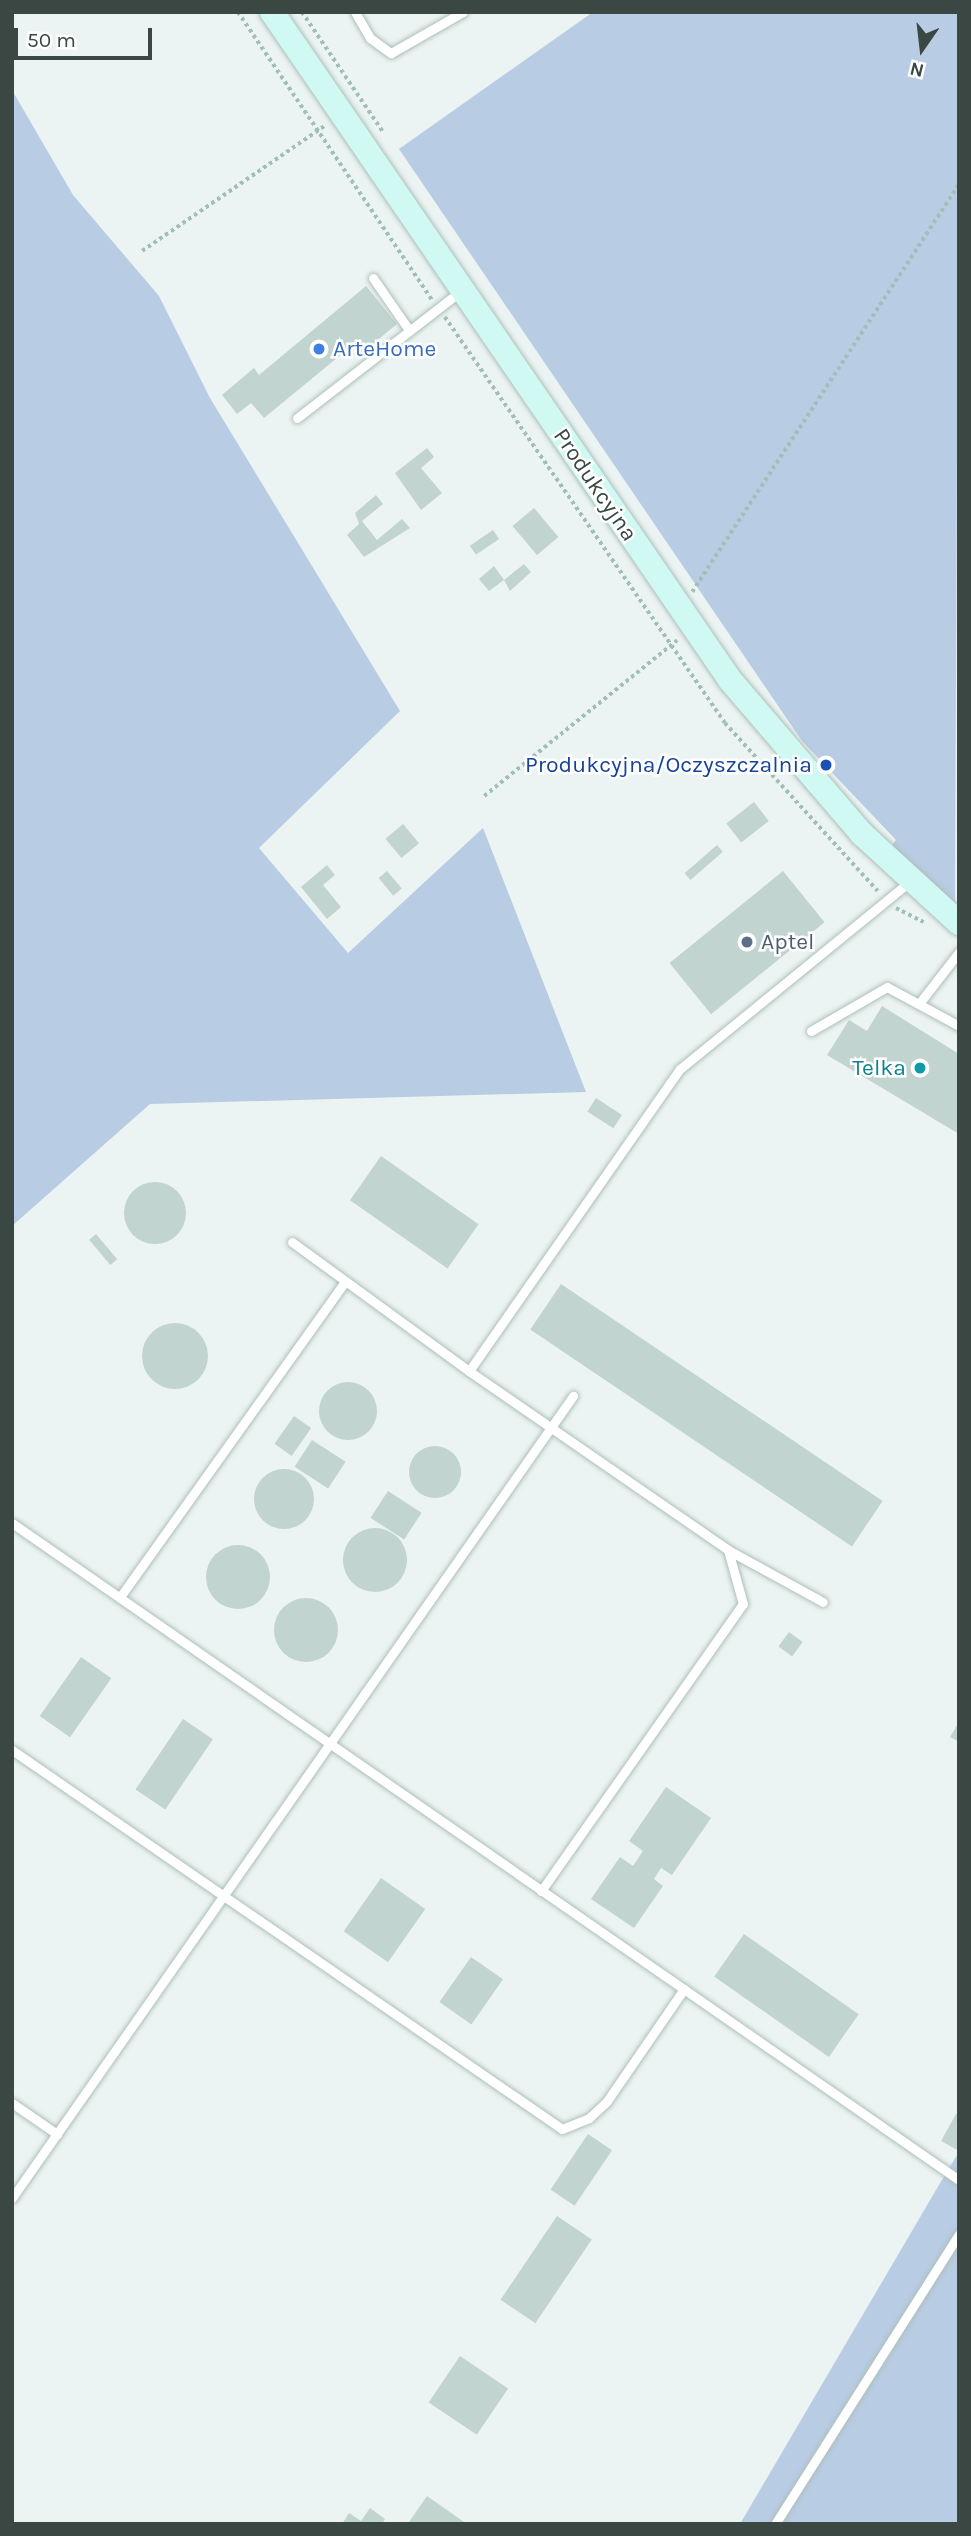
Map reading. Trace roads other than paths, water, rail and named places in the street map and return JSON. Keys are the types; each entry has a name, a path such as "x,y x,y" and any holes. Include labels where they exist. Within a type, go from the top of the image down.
{"street":[{"name":"Produkcyjna","path":"272,12 676,605 780,745 911,881 959,923"}],"lane":[{"path":"355,12 370,38 391,53 463,12"},
{"path":"373,278 410,330"},
{"path":"297,418 437,306 463,290"},
{"path":"469,1371 680,1069 911,881"},
{"path":"921,1002 959,952"},
{"path":"811,1031 887,987 921,1002 959,1026"},
{"path":"292,1242 549,1429 728,1550 822,1602"},
{"path":"120,1597 345,1281"},
{"path":"12,2198 573,1396"},
{"path":"12,1522 959,2180"},
{"path":"541,1891 743,1604 728,1550"},
{"path":"12,1750 562,2129 589,2118 607,2101 684,1989"},
{"path":"12,2104 57,2134"},
{"path":"775,2524 959,2234"}],"place":[{"name":"ArteHome","path":"319,349"},
{"name":"Produkcyjna/Oczyszczalnia","path":"826,765"},
{"name":"Aptel","path":"747,942"},
{"name":"Telka","path":"920,1068"}]}
